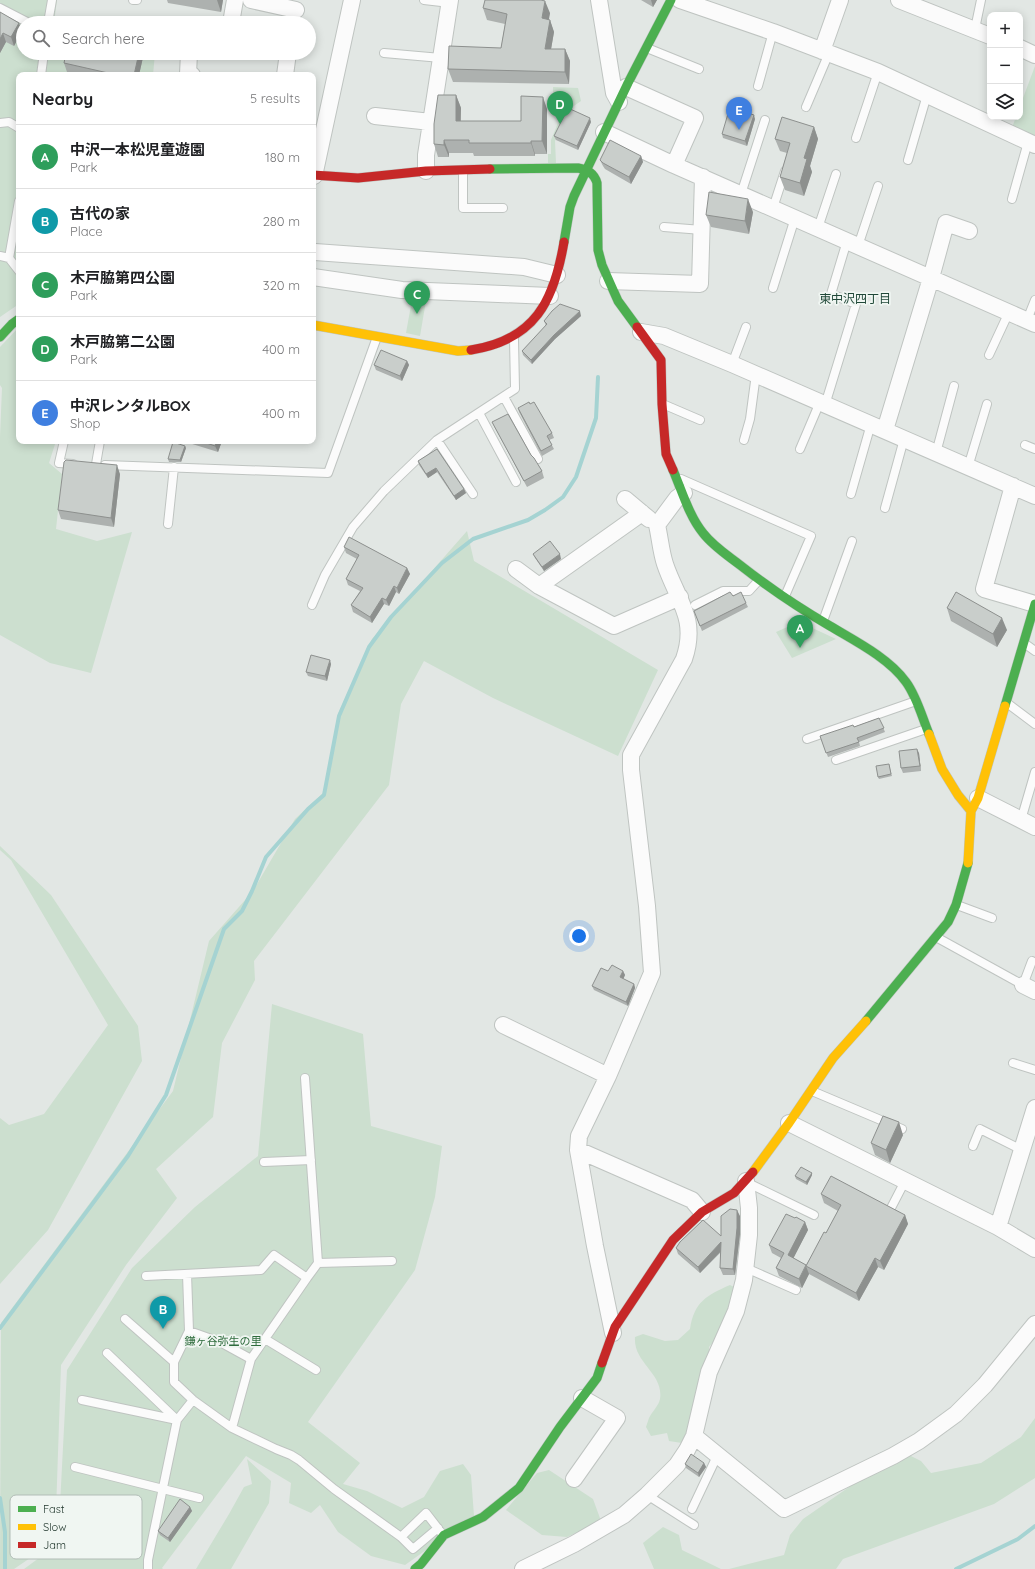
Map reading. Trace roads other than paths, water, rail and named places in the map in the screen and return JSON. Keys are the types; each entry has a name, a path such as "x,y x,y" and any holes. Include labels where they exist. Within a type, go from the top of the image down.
{"street":[{"path":"232,16 235,0"},
{"path":"251,0 296,11"},
{"path":"316,166 352,0"},
{"path":"600,0 614,94 618,102"},
{"path":"316,326 464,351 474,351 491,347 519,333 534,319 550,296 563,249 571,202 588,170 618,102 671,0"},
{"path":"680,0 773,32 878,72 1032,143"},
{"path":"825,52 840,0"},
{"path":"899,0 987,35"},
{"path":"426,171 426,155 444,52 450,1"},
{"path":"188,72 189,60"},
{"path":"285,72 287,60"},
{"path":"626,87 695,118 674,165"},
{"path":"375,116 431,122"},
{"path":"604,132 674,165 1031,322"},
{"path":"316,175 358,178 463,169 578,168 588,170 596,176 598,250 602,266 618,301 661,360 662,404 666,454 692,514 703,533 720,550 759,580 823,622 861,644 894,668 906,682 916,701 942,770 958,795 975,804 1028,824"},
{"path":"608,282 700,284 703,177"},
{"path":"878,427 931,278 946,223 969,231"},
{"path":"316,252 524,267 557,275"},
{"path":"316,278 351,284 402,290 550,296"},
{"path":"0,337 16,321"},
{"path":"641,332 664,336 732,364 1035,496"},
{"path":"415,1569 421,1564 441,1532 483,1517 519,1488 596,1378 615,1327 673,1240 702,1212 734,1193 746,1181 789,1123 834,1058 882,1004 948,922 956,904 968,863 975,804 1035,604 984,589 1013,486"},
{"path":"657,525 677,498 684,493"},
{"path":"613,1333 595,1246 578,1150 579,1136 608,1076 652,973 647,906 631,770 631,755 684,659 688,645 688,618 665,564 657,525 625,498"},
{"path":"539,586 642,512"},
{"path":"516,569 539,586 614,626 680,598"},
{"path":"503,1025 608,1076"},
{"path":"998,1227 1035,1108"},
{"path":"789,1123 998,1227 1035,1249"},
{"path":"578,1150 692,1200 702,1212"},
{"path":"523,1569 574,1544 624,1515 647,1495 677,1465 687,1450 694,1436 709,1372 736,1311 746,1268 749,1208 746,1181"},
{"path":"694,1436 784,1509 893,1456 956,1414 985,1385 1035,1324"},
{"path":"574,1479 617,1418 582,1398"}],"lane":[{"path":"49,16 52,0"},
{"path":"424,0 450,1"},
{"path":"975,29 981,0"},
{"path":"0,8 16,16"},
{"path":"758,86 773,32"},
{"path":"646,48 699,69"},
{"path":"384,53 444,52"},
{"path":"806,107 825,52"},
{"path":"41,72 43,60"},
{"path":"856,138 878,72"},
{"path":"908,160 927,95"},
{"path":"740,194 765,120"},
{"path":"0,123 9,122 16,126"},
{"path":"1012,199 1032,143"},
{"path":"773,208 787,164"},
{"path":"463,169 463,208 503,208"},
{"path":"818,228 836,174"},
{"path":"800,449 823,403 856,304 831,294 878,186"},
{"path":"9,258 16,218"},
{"path":"773,288 795,218"},
{"path":"664,227 702,230"},
{"path":"0,256 9,258 16,268"},
{"path":"1031,322 1035,300"},
{"path":"989,355 1009,312"},
{"path":"732,364 746,327"},
{"path":"312,605 325,575 353,527 384,491 437,440 515,389 514,336"},
{"path":"63,444 59,463 328,473 377,337"},
{"path":"744,440 750,418 756,374"},
{"path":"936,452 954,386"},
{"path":"504,397 538,459"},
{"path":"662,404 700,420"},
{"path":"968,466 987,404"},
{"path":"479,413 516,482"},
{"path":"852,494 878,427"},
{"path":"885,508 904,439"},
{"path":"437,440 473,494"},
{"path":"89,464 99,444"},
{"path":"1026,445 1035,449"},
{"path":"168,524 174,467"},
{"path":"677,477 811,536 785,597"},
{"path":"823,622 852,541"},
{"path":"695,605 723,591 749,591 759,580"},
{"path":"1024,642 1035,651"},
{"path":"807,740 916,701"},
{"path":"1006,702 1035,724"},
{"path":"836,760 927,729"},
{"path":"1028,824 1035,772"},
{"path":"956,904 992,918"},
{"path":"936,937 1029,988 1032,961"},
{"path":"1013,1063 1035,1070"},
{"path":"232,1428 251,1359 318,1263 305,1078"},
{"path":"811,1090 902,1129"},
{"path":"973,1146 980,1129 1022,1150"},
{"path":"264,1162 311,1160"},
{"path":"746,1181 814,1215"},
{"path":"891,1208 905,1181"},
{"path":"146,1276 261,1270 274,1256 307,1278"},
{"path":"318,1263 392,1261"},
{"path":"746,1268 796,1290"},
{"path":"187,1274 189,1331 174,1362 174,1382 193,1400 232,1428 299,1460 334,1490 401,1537 413,1549 441,1532 426,1513 401,1537"},
{"path":"124,1319 174,1362"},
{"path":"189,1331 220,1342 251,1359"},
{"path":"266,1339 316,1370"},
{"path":"107,1353 177,1420"},
{"path":"82,1400 177,1420"},
{"path":"148,1569 177,1420 193,1400"},
{"path":"692,1509 718,1454"},
{"path":"75,1467 199,1498"},
{"path":"647,1495 694,1525"}],"waterway":[{"path":"0,1328 128,1156 166,1095 224,929 242,911 266,857 308,809 324,795 339,716 369,647 391,617 442,563 473,539 528,520 563,497 576,477 596,418 598,377"},
{"path":"0,1498 5,1532 5,1569"},
{"path":"956,1569 1018,1539 1035,1526"}],"place":[{"name":"木戸脇第二公園","path":"560,124"},
{"name":"中沢レンタルBOX","path":"739,130"},
{"name":"木戸脇第四公園","path":"417,314"},
{"name":"中沢一本松児童遊園","path":"800,648"},
{"name":"古代の家","path":"163,1329"}],"district":[{"name":"東中沢四丁目","path":"855,298"}],"park label":[{"name":"鎌ヶ谷弥生の里","path":"223,1341"}]}
